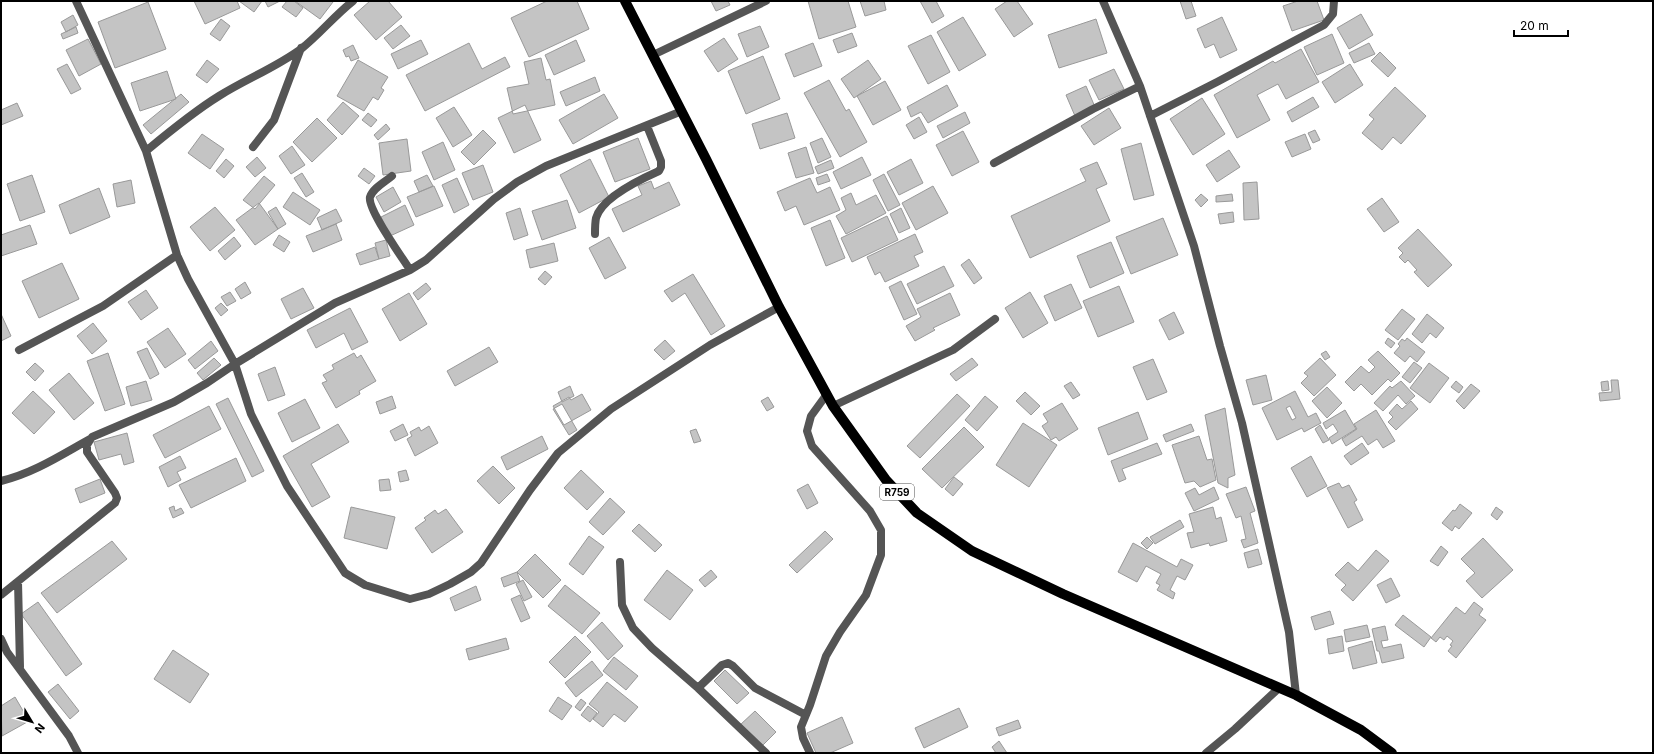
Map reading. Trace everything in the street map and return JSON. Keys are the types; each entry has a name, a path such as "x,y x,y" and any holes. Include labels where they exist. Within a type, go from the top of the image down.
{"main road":[{"name":"R759","path":"625,1 779,307 827,394 891,486 917,513 972,551 1063,594 1296,695 1361,730 1392,753"}],"street":[{"path":"76,1 146,151 178,255 188,279 235,364 251,414 287,486 345,573 365,585 410,599 429,594 450,584 476,568 548,464 558,453 611,409 710,345 779,307"},
{"path":"146,151 209,102 278,64 301,48 320,33 339,12 353,1"},
{"path":"653,55 766,1"},
{"path":"1103,1 1140,86 1194,246 1242,423 1289,632 1296,695"},
{"path":"1150,116 1324,25 1333,14 1334,1"},
{"path":"253,147 274,120 301,48"},
{"path":"994,163 1140,86"},
{"path":"1,481 20,476 44,465 92,437 174,402 335,303 410,270 432,255 494,199 517,182 546,166 682,112"},
{"path":"595,234 596,217 605,205 633,183 659,171 661,162 647,126"},
{"path":"392,176 376,188 371,196 370,202 379,222 410,270"},
{"path":"19,350 103,306 178,255"},
{"path":"834,406 954,350 995,319"},
{"path":"810,753 803,738 801,727 826,656 840,632 866,595 881,555 882,530 870,511 812,446 807,431 811,416 827,394"},
{"path":"2,592 18,582 115,502 117,498 113,488 87,452 87,444 92,437"},
{"path":"620,562 622,605 633,628 652,648 698,688 766,753"},
{"path":"18,582 20,667"},
{"path":"1,638 7,652 20,667 69,736 78,753"},
{"path":"698,688 722,665 728,663 755,688 806,715"},
{"path":"1206,753 1235,729 1279,688"}],"building":[{"path":"194,1 237,1 240,8 205,24"},
{"path":"239,1 262,1 254,12"},
{"path":"265,1 280,1 268,7"},
{"path":"287,1 294,1 303,8 296,17 282,7"},
{"path":"295,1 332,1 333,2 320,19"},
{"path":"370,1 388,1 402,17 376,40 354,15"},
{"path":"547,1 577,1 589,29 529,57 511,18"},
{"path":"711,1 728,1 730,5 716,11"},
{"path":"808,1 848,1 856,27 819,39"},
{"path":"860,1 884,1 886,10 865,16"},
{"path":"920,1 936,1 944,16 932,23"},
{"path":"1007,1 1017,1 1033,24 1014,37 995,9"},
{"path":"1180,1 1191,1 1196,16 1186,19"},
{"path":"1298,1 1317,1 1324,20 1292,31 1283,6"},
{"path":"148,2 166,49 115,68 98,22"},
{"path":"1361,14 1373,35 1349,49 1337,28"},
{"path":"73,15 78,25 66,32 61,22"},
{"path":"963,17 986,55 959,71 937,32"},
{"path":"1222,17 1237,50 1220,58 1214,44 1205,48 1197,29"},
{"path":"221,19 230,26 220,41 210,34"},
{"path":"1096,19 1107,53 1059,68 1048,35"},
{"path":"401,25 410,36 393,49 384,38"},
{"path":"760,26 769,47 747,57 738,34"},
{"path":"76,27 78,33 63,39 61,34"},
{"path":"852,33 857,46 838,53 833,40"},
{"path":"1332,34 1344,63 1317,75 1304,47"},
{"path":"931,35 950,72 928,84 908,46"},
{"path":"724,38 738,59 718,72 704,51"},
{"path":"88,39 101,64 79,76 66,50"},
{"path":"421,40 428,54 398,69 391,54"},
{"path":"576,40 585,61 554,75 545,55"},
{"path":"469,43 482,69 505,57 510,67 425,111 406,75"},
{"path":"813,43 822,66 794,77 785,54"},
{"path":"1369,43 1375,54 1354,63 1349,53"},
{"path":"353,45 359,58 351,61 349,56 346,57 343,50"},
{"path":"1301,49 1319,82 1286,99 1278,84 1257,95 1270,120 1237,138 1214,95 1273,61 1275,63"},
{"path":"1380,52 1396,68 1388,77 1371,61"},
{"path":"763,56 780,99 746,114 728,71"},
{"path":"541,58 546,80 550,79 555,105 513,114 507,88 529,84 524,62"},
{"path":"207,60 219,69 207,83 196,75"},
{"path":"358,60 388,77 381,88 384,90 378,100 373,97 364,111 337,96"},
{"path":"868,60 881,79 854,98 841,79"},
{"path":"67,64 81,89 71,94 57,69"},
{"path":"1350,64 1363,85 1335,103 1322,82"},
{"path":"1114,69 1124,89 1099,100 1089,80"},
{"path":"167,71 176,99 140,111 131,83"},
{"path":"595,77 600,91 566,106 560,92"},
{"path":"829,80 846,111 849,109 867,142 840,157 804,93"},
{"path":"885,81 901,110 873,125 857,96"},
{"path":"947,85 958,106 928,123 921,112 911,117 907,107"},
{"path":"1086,86 1095,107 1075,116 1066,95"},
{"path":"1395,87 1426,116 1401,144 1393,137 1382,150 1362,133 1374,119 1369,115"},
{"path":"181,94 189,102 151,134 143,125"},
{"path":"604,94 618,118 573,144 559,120"},
{"path":"1313,97 1319,107 1292,122 1287,112"},
{"path":"1202,98 1225,134 1193,155 1170,119"},
{"path":"343,102 359,116 342,135 327,120"},
{"path":"17,103 23,116 1,125 1,110"},
{"path":"525,105 541,140 514,153 498,118"},
{"path":"454,107 472,135 453,147 436,118"},
{"path":"1109,108 1121,128 1094,145 1081,126"},
{"path":"965,112 970,123 943,138 937,126"},
{"path":"368,113 377,120 371,127 362,120"},
{"path":"787,113 795,138 760,149 752,124"},
{"path":"919,117 927,132 914,139 906,125"},
{"path":"317,118 337,138 312,162 293,142"},
{"path":"386,124 390,129 378,140 374,135"},
{"path":"483,130 496,143 474,165 461,152"},
{"path":"1315,130 1320,140 1313,143 1308,133"},
{"path":"963,131 979,162 952,176 936,145"},
{"path":"202,134 224,149 210,169 188,153"},
{"path":"1305,134 1311,149 1292,157 1285,142"},
{"path":"638,138 650,169 615,182 603,152"},
{"path":"822,138 831,157 818,163 810,143"},
{"path":"407,139 411,171 383,175 379,143"},
{"path":"443,142 455,170 434,180 422,152"},
{"path":"1141,143 1154,195 1134,200 1121,149"},
{"path":"292,146 305,165 291,174 279,156"},
{"path":"806,147 814,173 796,178 788,153"},
{"path":"1229,150 1240,167 1217,182 1206,165"},
{"path":"257,157 266,168 255,177 246,167"},
{"path":"862,157 871,175 841,189 833,172"},
{"path":"226,159 234,166 224,178 216,171"},
{"path":"590,159 609,197 579,213 560,175"},
{"path":"911,159 923,183 899,195 887,172"},
{"path":"831,160 834,168 818,174 815,167"},
{"path":"1097,162 1107,184 1096,189 1110,221 1030,258 1011,216 1086,181 1080,169"},
{"path":"483,165 493,192 473,200 462,173"},
{"path":"364,168 375,176 369,184 358,176"},
{"path":"302,173 314,192 306,197 294,178"},
{"path":"827,174 830,181 818,185 816,178"},
{"path":"884,174 900,205 888,211 873,180"},
{"path":"32,175 45,212 20,221 7,184"},
{"path":"427,175 433,186 419,192 414,181"},
{"path":"264,176 275,185 255,209 243,200"},
{"path":"457,178 469,205 454,213 442,185"},
{"path":"810,178 817,193 830,187 840,210 804,225 796,206 785,211 777,192"},
{"path":"131,180 135,203 117,207 113,184"},
{"path":"651,181 654,189 669,182 680,205 623,232 612,209 642,195 638,186"},
{"path":"1257,182 1259,219 1244,220 1243,183"},
{"path":"434,186 443,206 416,217 407,197"},
{"path":"933,186 948,213 916,230 902,203"},
{"path":"393,187 401,202 384,212 376,197"},
{"path":"99,188 110,217 70,234 59,205"},
{"path":"293,192 320,210 310,225 283,207"},
{"path":"851,193 856,205 876,195 886,213 846,234 836,216 846,210 841,198"},
{"path":"1201,194 1208,200 1201,207 1195,200"},
{"path":"1232,194 1233,201 1216,202 1216,196"},
{"path":"1382,198 1399,222 1384,232 1367,209"},
{"path":"567,200 576,228 542,240 532,211"},
{"path":"259,203 278,229 255,245 236,220"},
{"path":"405,205 414,225 390,236 381,217"},
{"path":"215,207 235,230 210,251 190,227"},
{"path":"276,207 286,224 278,229 268,212"},
{"path":"520,208 528,235 514,240 506,213"},
{"path":"901,208 910,228 899,233 890,214"},
{"path":"336,209 342,221 322,230 317,218"},
{"path":"1233,212 1234,222 1220,224 1218,214"},
{"path":"887,216 898,240 852,262 841,238"},
{"path":"1163,218 1178,255 1131,274 1116,237"},
{"path":"830,220 845,258 826,266 811,228"},
{"path":"336,224 342,240 313,252 306,236"},
{"path":"30,225 37,244 1,256 1,235"},
{"path":"1418,229 1452,265 1428,287 1414,272 1417,270 1408,260 1405,263 1399,257 1403,253 1398,248"},
{"path":"915,234 923,252 914,256 919,266 885,282 880,272 875,275 867,257"},
{"path":"279,235 290,242 284,252 273,245"},
{"path":"234,237 241,246 225,260 218,251"},
{"path":"609,237 626,268 605,279 589,248"},
{"path":"386,240 390,256 379,259 375,243"},
{"path":"1111,242 1124,273 1090,288 1077,256"},
{"path":"554,243 558,261 530,268 526,250"},
{"path":"375,247 379,259 360,265 356,254"},
{"path":"969,259 982,278 974,284 961,265"},
{"path":"62,263 79,299 39,318 22,281"},
{"path":"944,266 954,286 917,304 907,284"},
{"path":"545,271 552,277 545,285 538,279"},
{"path":"693,274 725,326 711,335 685,293 672,302 664,291"},
{"path":"901,281 917,314 904,320 889,287"},
{"path":"245,282 251,293 241,299 235,289"},
{"path":"426,283 431,289 418,300 413,293"},
{"path":"1071,284 1082,308 1055,321 1044,296"},
{"path":"1119,286 1134,322 1098,337 1083,301"},
{"path":"303,288 314,308 291,319 281,299"},
{"path":"146,290 158,308 141,320 128,302"},
{"path":"230,292 236,301 227,306 221,297"},
{"path":"1030,292 1048,323 1023,338 1005,308"},
{"path":"409,293 427,324 400,341 382,309"},
{"path":"950,293 960,315 933,328 935,330 915,341 906,326 921,317 917,309"},
{"path":"221,303 228,310 221,316 215,308"},
{"path":"350,308 368,342 352,350 344,333 316,348 307,330"},
{"path":"1402,309 1415,319 1398,340 1385,330"},
{"path":"1174,312 1184,333 1169,340 1159,320"},
{"path":"1,314 11,336 1,341"},
{"path":"1427,314 1444,328 1436,338 1430,333 1422,343 1412,334"},
{"path":"93,323 107,341 92,354 77,336"},
{"path":"168,328 186,354 165,368 147,342"},
{"path":"1388,338 1395,343 1391,348 1385,343"},
{"path":"1407,338 1425,352 1417,362 1410,356 1405,362 1394,353 1400,346 1398,344 1402,339 1405,341"},
{"path":"665,340 675,351 664,360 654,350"},
{"path":"211,341 218,351 195,369 188,360"},
{"path":"489,347 498,362 455,386 447,371"},
{"path":"147,348 159,374 150,379 137,352"},
{"path":"1326,351 1330,357 1325,360 1321,354"},
{"path":"1378,351 1400,373 1391,382 1388,379 1372,395 1361,384 1354,391 1345,382 1361,366 1369,373 1375,367 1368,360"},
{"path":"108,353 125,404 105,411 87,361"},
{"path":"354,353 357,358 361,355 376,381 359,391 360,394 336,408 322,383 327,381 323,375 334,369 332,365"},
{"path":"214,358 221,365 203,380 197,373"},
{"path":"972,358 978,365 956,381 950,374"},
{"path":"1320,358 1336,375 1314,396 1301,383 1308,376 1304,373"},
{"path":"1153,359 1167,392 1147,400 1133,367"},
{"path":"1414,362 1422,368 1410,383 1402,377"},
{"path":"35,363 44,371 35,381 26,372"},
{"path":"1429,363 1449,378 1430,403 1410,388"},
{"path":"275,367 285,395 268,401 258,374"},
{"path":"69,373 94,403 74,420 49,390"},
{"path":"1266,375 1272,400 1253,405 1246,380"},
{"path":"1611,380 1618,380 1620,399 1600,401 1599,393 1612,392"},
{"path":"146,381 152,400 131,406 126,387"},
{"path":"1401,381 1415,396 1406,404 1398,395 1383,411 1374,403 1390,386 1392,388"},
{"path":"1456,381 1463,387 1459,393 1451,387"},
{"path":"1608,381 1609,390 1602,391 1601,382"},
{"path":"1071,382 1080,395 1073,399 1064,386"},
{"path":"1471,384 1480,391 1464,409 1456,401"},
{"path":"570,386 574,396 562,402 558,392"},
{"path":"1327,387 1342,403 1327,418 1312,401"},
{"path":"33,391 55,412 34,434 12,413"},
{"path":"1295,391 1308,417 1316,413 1321,423 1304,432 1302,428 1277,440 1262,408","holes":["1290,406 1296,418 1292,420 1286,408"]},
{"path":"1025,392 1040,406 1031,415 1016,401"},
{"path":"582,394 591,410 564,425 553,406 569,397 571,400"},
{"path":"957,394 970,406 920,458 907,446"},
{"path":"392,396 396,408 380,414 376,402"},
{"path":"985,396 998,407 977,431 965,420"},
{"path":"768,397 774,407 767,411 761,401"},
{"path":"228,398 264,471 252,477 216,404"},
{"path":"305,399 320,428 292,442 278,413"},
{"path":"1411,401 1418,409 1396,430 1388,422 1393,417 1389,413 1397,404 1402,409"},
{"path":"1062,403 1078,429 1059,441 1056,437 1051,440 1042,426 1048,422 1043,414"},
{"path":"562,404 577,430 569,435 553,409"},
{"path":"209,406 221,429 165,458 153,435"},
{"path":"1225,408 1235,475 1228,478 1228,488 1218,483 1205,415"},
{"path":"1345,410 1356,429 1332,444 1329,438 1338,432 1333,424 1326,429 1323,423"},
{"path":"1376,410 1395,441 1383,448 1377,439 1368,445 1362,436 1346,446 1342,439 1357,429 1354,424"},
{"path":"1138,412 1148,439 1108,455 1098,428"},
{"path":"1023,423 1057,445 1029,487 996,465"},
{"path":"338,424 349,442 311,464 330,497 312,507 283,456"},
{"path":"403,424 408,435 395,441 390,431"},
{"path":"1191,424 1194,431 1166,442 1163,435"},
{"path":"1320,425 1329,440 1323,443 1315,429"},
{"path":"429,426 438,443 415,456 407,439 412,436 410,432 419,427 421,431"},
{"path":"964,427 984,447 942,488 922,469"},
{"path":"696,429 701,441 694,443 690,431"},
{"path":"127,433 134,462 124,465 121,454 99,460 94,442"},
{"path":"542,436 548,449 507,470 501,457"},
{"path":"1199,436 1207,460 1212,459 1216,480 1200,487 1194,481 1185,483 1172,445"},
{"path":"1157,443 1162,454 1122,469 1126,479 1119,482 1111,461"},
{"path":"1362,443 1369,453 1351,465 1344,456"},
{"path":"180,456 186,468 177,472 181,480 168,487 159,467"},
{"path":"1311,456 1327,486 1307,497 1291,468"},
{"path":"236,458 246,481 191,508 179,485"},
{"path":"493,466 515,488 499,504 477,481"},
{"path":"406,470 409,480 400,482 398,472"},
{"path":"581,470 604,492 587,510 564,488"},
{"path":"954,477 963,484 953,496 945,489"},
{"path":"100,479 105,493 80,503 75,489"},
{"path":"389,479 391,490 380,491 379,480"},
{"path":"1339,483 1342,488 1349,485 1357,500 1354,502 1363,520 1348,528 1327,488"},
{"path":"808,484 818,503 807,509 797,490"},
{"path":"1214,487 1219,499 1194,511 1185,493 1195,488 1199,495"},
{"path":"1246,487 1255,511 1250,513 1258,543 1244,548 1241,540 1246,539 1241,516 1236,518 1226,494"},
{"path":"610,498 625,512 603,535 589,522"},
{"path":"1460,504 1472,513 1459,529 1455,526 1452,531 1442,523"},
{"path":"174,506 175,511 181,508 184,513 173,518 169,508"},
{"path":"351,507 395,517 387,549 344,538"},
{"path":"1213,507 1216,519 1221,517 1227,541 1210,546 1209,543 1191,548 1187,533 1194,532 1189,514"},
{"path":"1496,507 1503,512 1497,520 1491,515"},
{"path":"446,509 463,532 432,553 415,528 426,520 424,518 435,510 438,514"},
{"path":"1180,520 1184,527 1155,544 1150,537"},
{"path":"639,524 662,545 655,552 632,531"},
{"path":"825,531 833,539 797,573 789,565"},
{"path":"589,536 604,547 583,575 569,564"},
{"path":"1147,537 1153,543 1147,549 1141,543"},
{"path":"1483,538 1513,570 1482,598 1466,581 1475,573 1461,559"},
{"path":"112,541 127,559 57,613 41,593"},
{"path":"1133,543 1177,567 1181,559 1193,565 1185,580 1177,576 1170,590 1175,593 1173,599 1157,590 1160,585 1156,583 1161,574 1146,566 1137,582 1118,572"},
{"path":"1441,546 1448,552 1438,566 1430,561"},
{"path":"1258,549 1262,564 1248,568 1244,553"},
{"path":"1376,550 1389,561 1353,601 1341,590 1346,585 1335,575 1348,562 1358,571"},
{"path":"535,554 561,580 543,598 517,572"},
{"path":"667,570 693,590 670,620 644,600"},
{"path":"711,570 717,577 705,587 699,580"},
{"path":"517,572 520,581 504,587 501,578"},
{"path":"1391,578 1400,596 1386,603 1377,585"},
{"path":"523,580 532,597 524,601 516,584"},
{"path":"565,585 600,613 582,634 548,606"},
{"path":"476,586 481,600 455,611 450,598"},
{"path":"520,595 530,618 521,622 511,599"},
{"path":"38,602 82,664 66,676 21,614"},
{"path":"1474,602 1483,609 1479,615 1486,620 1456,658 1448,651 1452,646 1450,645 1453,641 1447,636 1444,640 1440,637 1436,642 1431,638 1456,607 1465,614"},
{"path":"1330,611 1334,624 1315,630 1311,617"},
{"path":"1403,615 1431,637 1424,647 1395,625"},
{"path":"602,622 623,646 608,660 587,636"},
{"path":"1367,625 1370,637 1346,642 1344,630"},
{"path":"1385,626 1388,640 1381,641 1383,648 1401,644 1404,658 1382,663 1379,651 1377,651 1372,629"},
{"path":"575,636 591,652 565,678 549,662"},
{"path":"1342,636 1344,651 1329,654 1327,639"},
{"path":"506,638 509,649 469,660 466,649"},
{"path":"1372,641 1377,663 1353,669 1348,648"},
{"path":"173,650 209,674 190,703 154,679"},
{"path":"614,657 638,676 626,690 603,671"},
{"path":"592,661 603,675 576,697 565,683"},
{"path":"725,670 749,693 737,704 714,681"},
{"path":"607,682 638,707 625,722 614,714 603,727 593,719 599,712 589,704"},
{"path":"58,684 79,711 70,719 48,692"},
{"path":"15,697 29,721 2,736 1,706"},
{"path":"558,697 572,706 562,720 549,711"},
{"path":"581,699 586,703 580,711 575,707"},
{"path":"588,706 597,713 590,722 581,715"},
{"path":"959,708 968,727 924,748 915,728"},
{"path":"755,711 776,732 761,747 740,725"},
{"path":"842,717 853,743 830,753 816,753 807,733"},
{"path":"1018,720 1021,728 999,736 996,728"},
{"path":"999,741 1007,753 996,753 992,747"}]}
